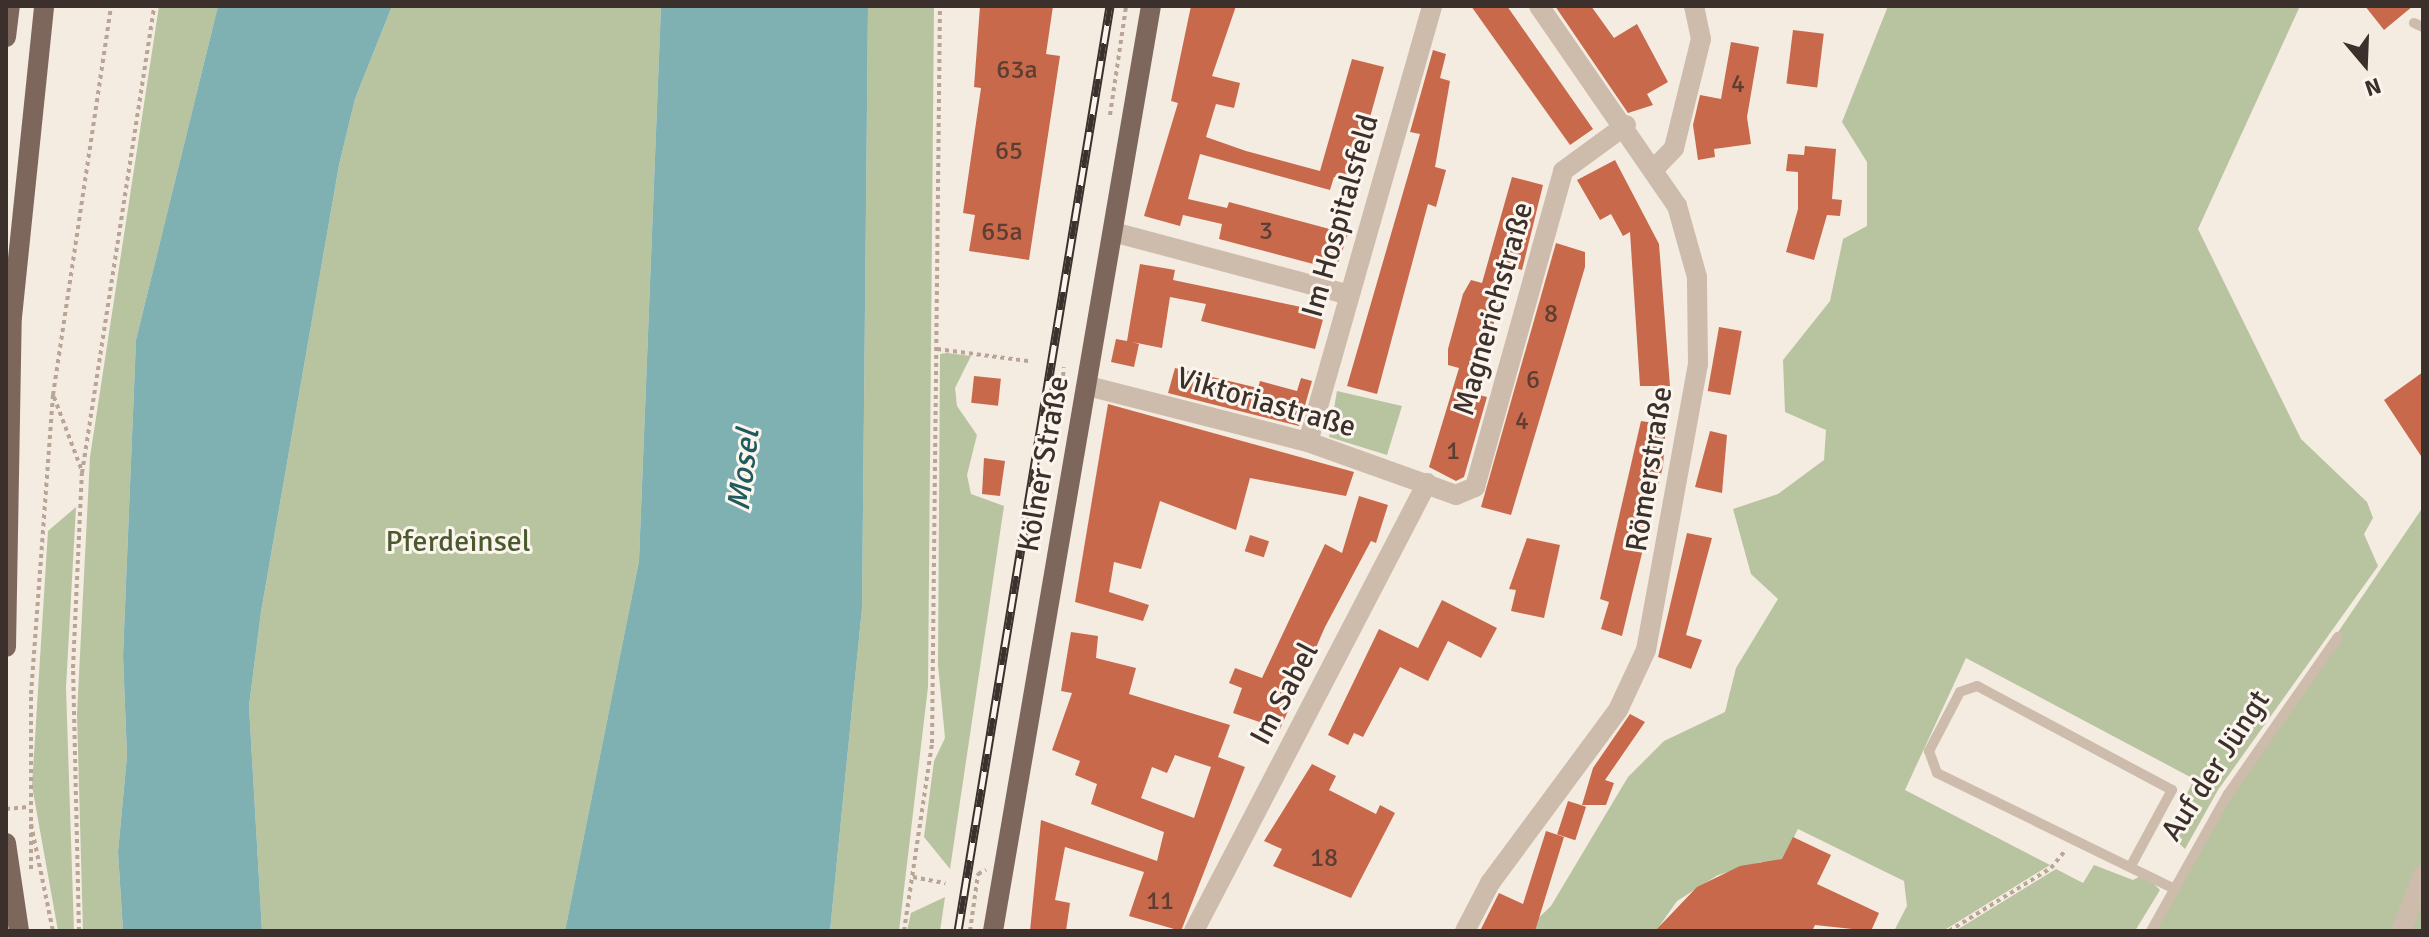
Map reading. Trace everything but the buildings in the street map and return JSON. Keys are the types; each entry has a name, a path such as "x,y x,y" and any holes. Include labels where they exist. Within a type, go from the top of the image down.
{"main road":[{"path":"6,37 10,6"},
{"path":"6,647 12,317 44,6"},
{"name":"Kölner Straße","path":"993,931 1151,6"},
{"path":"6,843 19,931"}],"street":[{"name":"Im Hospitalsfeld","path":"1308,442 1432,6"},
{"name":"Römerstraße","path":"1465,931 1490,883 1618,710 1646,650 1689,420 1699,316 1689,238 1654,169 1626,125 1539,6"},
{"path":"1654,169 1677,134 1701,39 1694,6"},
{"name":"Magnerichstraße","path":"1427,483 1456,495 1475,487 1563,171 1626,125"},
{"path":"1113,232 1349,295"},
{"name":"Viktoriastraße","path":"1088,386 1308,442 1427,483"},
{"name":"Im Sabel","path":"1194,931 1427,483"},
{"path":"2401,931 2423,875"}],"lane":[{"name":"Auf der Jüngt","path":"2151,931 2228,794 2338,637"},
{"path":"2133,862 2172,790 1977,686 1960,692 1929,751 1937,773 2071,843 2133,862 2175,889"}],"path":[{"path":"32,884 28,806 53,395 111,6"},
{"path":"79,931 72,796 82,473 154,6"},
{"path":"904,931 932,743 940,6"},
{"path":"1110,115 1126,6"},
{"path":"937,349 1028,361"},
{"path":"1060,400 1064,367"},
{"path":"53,395 82,473"},
{"path":"6,809 28,806"},
{"path":"28,806 53,931"},
{"path":"1949,931 2051,868 2071,843"},
{"path":"970,931 978,874"},
{"path":"913,877 945,883"}],"green space":[{"path":"159,6 218,6 136,340 123,656 127,756 118,852 123,931 83,931 77,714 90,457"},
{"name":"Pferdeinsel","path":"392,6 661,6 639,561 565,931 262,931 249,706 261,612 339,165 355,99"},
{"path":"868,6 934,6 928,687 899,931 830,931 862,608"},
{"path":"1888,6 2300,6 2198,229 2301,439 2367,502 2373,518 2364,534 2378,566 2218,790 2185,849 2168,833 2194,779 1966,658 1905,790 2050,865 1943,931 1894,931 1907,906 1904,881 1798,829 1778,869 1761,862 1718,875 1677,901 1656,931 1525,931 1551,906 1628,777 1664,741 1725,712 1736,668 1778,599 1751,574 1733,509 1778,494 1824,460 1826,430 1785,412 1783,360 1830,301 1843,239 1867,226 1867,162 1842,122"},
{"path":"940,354 971,356 955,388 957,406 977,435 967,475 971,494 1004,506 950,869 924,837 934,761 945,738 938,665"},
{"path":"1337,391 1402,406 1387,455 1329,437"},
{"path":"76,507 66,688 74,931 58,931 32,786 48,531"},
{"path":"2423,507 2423,931 2151,931 2228,794"},
{"path":"2094,865 2133,880 2144,874 2160,890 2135,931 1955,931 2056,869 2083,883"},
{"path":"945,897 940,931 907,931 911,913"}],"water":[{"path":"218,6 392,6 355,99 339,165 261,612 249,706 262,931 123,931 118,852 127,756 123,656 136,340"},
{"name":"Mosel","path":"661,6 868,6 862,608 830,931 565,931 639,561"}],"railway":[{"path":"958,931 1110,6"}]}
